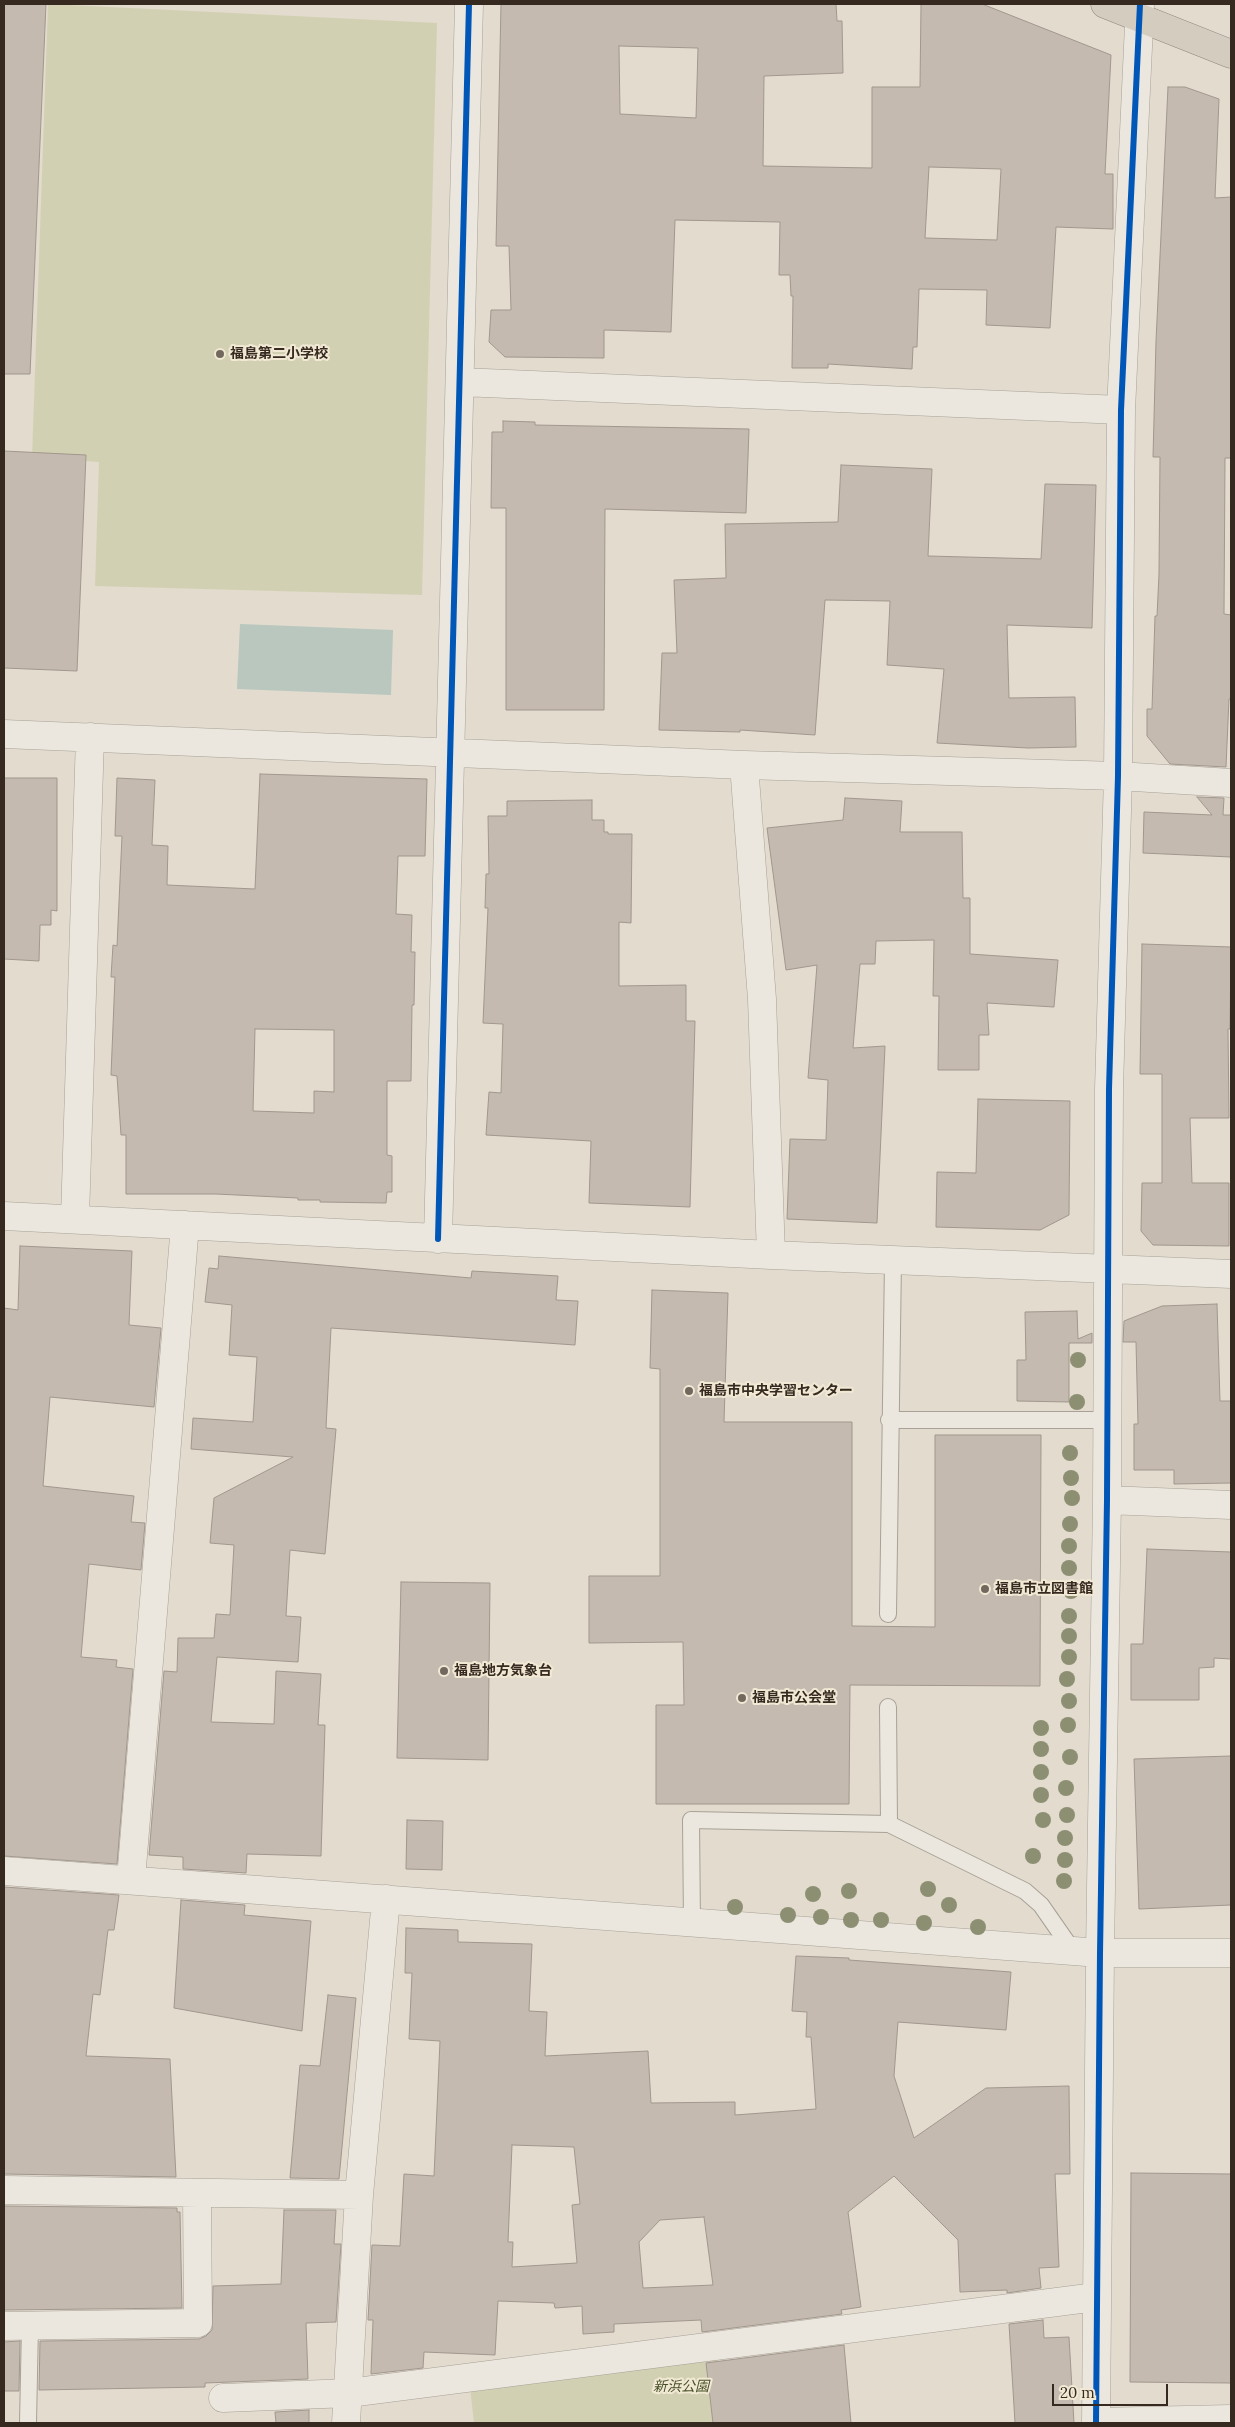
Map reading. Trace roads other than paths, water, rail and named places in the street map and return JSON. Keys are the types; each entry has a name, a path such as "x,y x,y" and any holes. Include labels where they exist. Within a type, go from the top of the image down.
{"highway":[{"path":"1105,4 1140,10 1231,54"}],"street":[{"path":"438,1239 469,4"},
{"path":"1140,10 1121,410 1118,776 1109,1089 1108,1420 1100,1953 1096,2422 1231,2419"},
{"path":"461,382 1121,410"},
{"path":"4,734 744,765 1118,776 1231,783"},
{"path":"75,1218 90,737"},
{"path":"744,765 762,999 771,1255"},
{"path":"4,1216 75,1218 438,1239 771,1255 1231,1274"},
{"path":"132,1879 185,1225"},
{"path":"1107,1500 1231,1505"},
{"path":"4,1870 692,1924 1100,1953 1231,1953"},
{"path":"346,2423 359,2195 386,1899"},
{"path":"4,2190 359,2195"},
{"path":"17,2326 198,2323 197,2194"},
{"path":"223,2398 349,2393 1096,2297"}],"lane":[{"path":"888,1614 892,1260"},
{"path":"889,1420 1108,1420"},
{"path":"888,1707 889,1824"},
{"path":"692,1924 691,1820 889,1824 1025,1891 1041,1905 1073,1951"},
{"path":"17,2326 28,2423"}],"place":[{"name":"福島第二小学校","path":"220,354"},
{"name":"福島市中央学習センター","path":"689,1391"},
{"name":"福島市立図書館","path":"985,1589"},
{"name":"福島地方気象台","path":"444,1671"},
{"name":"福島市公会堂","path":"742,1698"}],"park label":[{"name":"新浜公園","path":"681,2387"}]}
